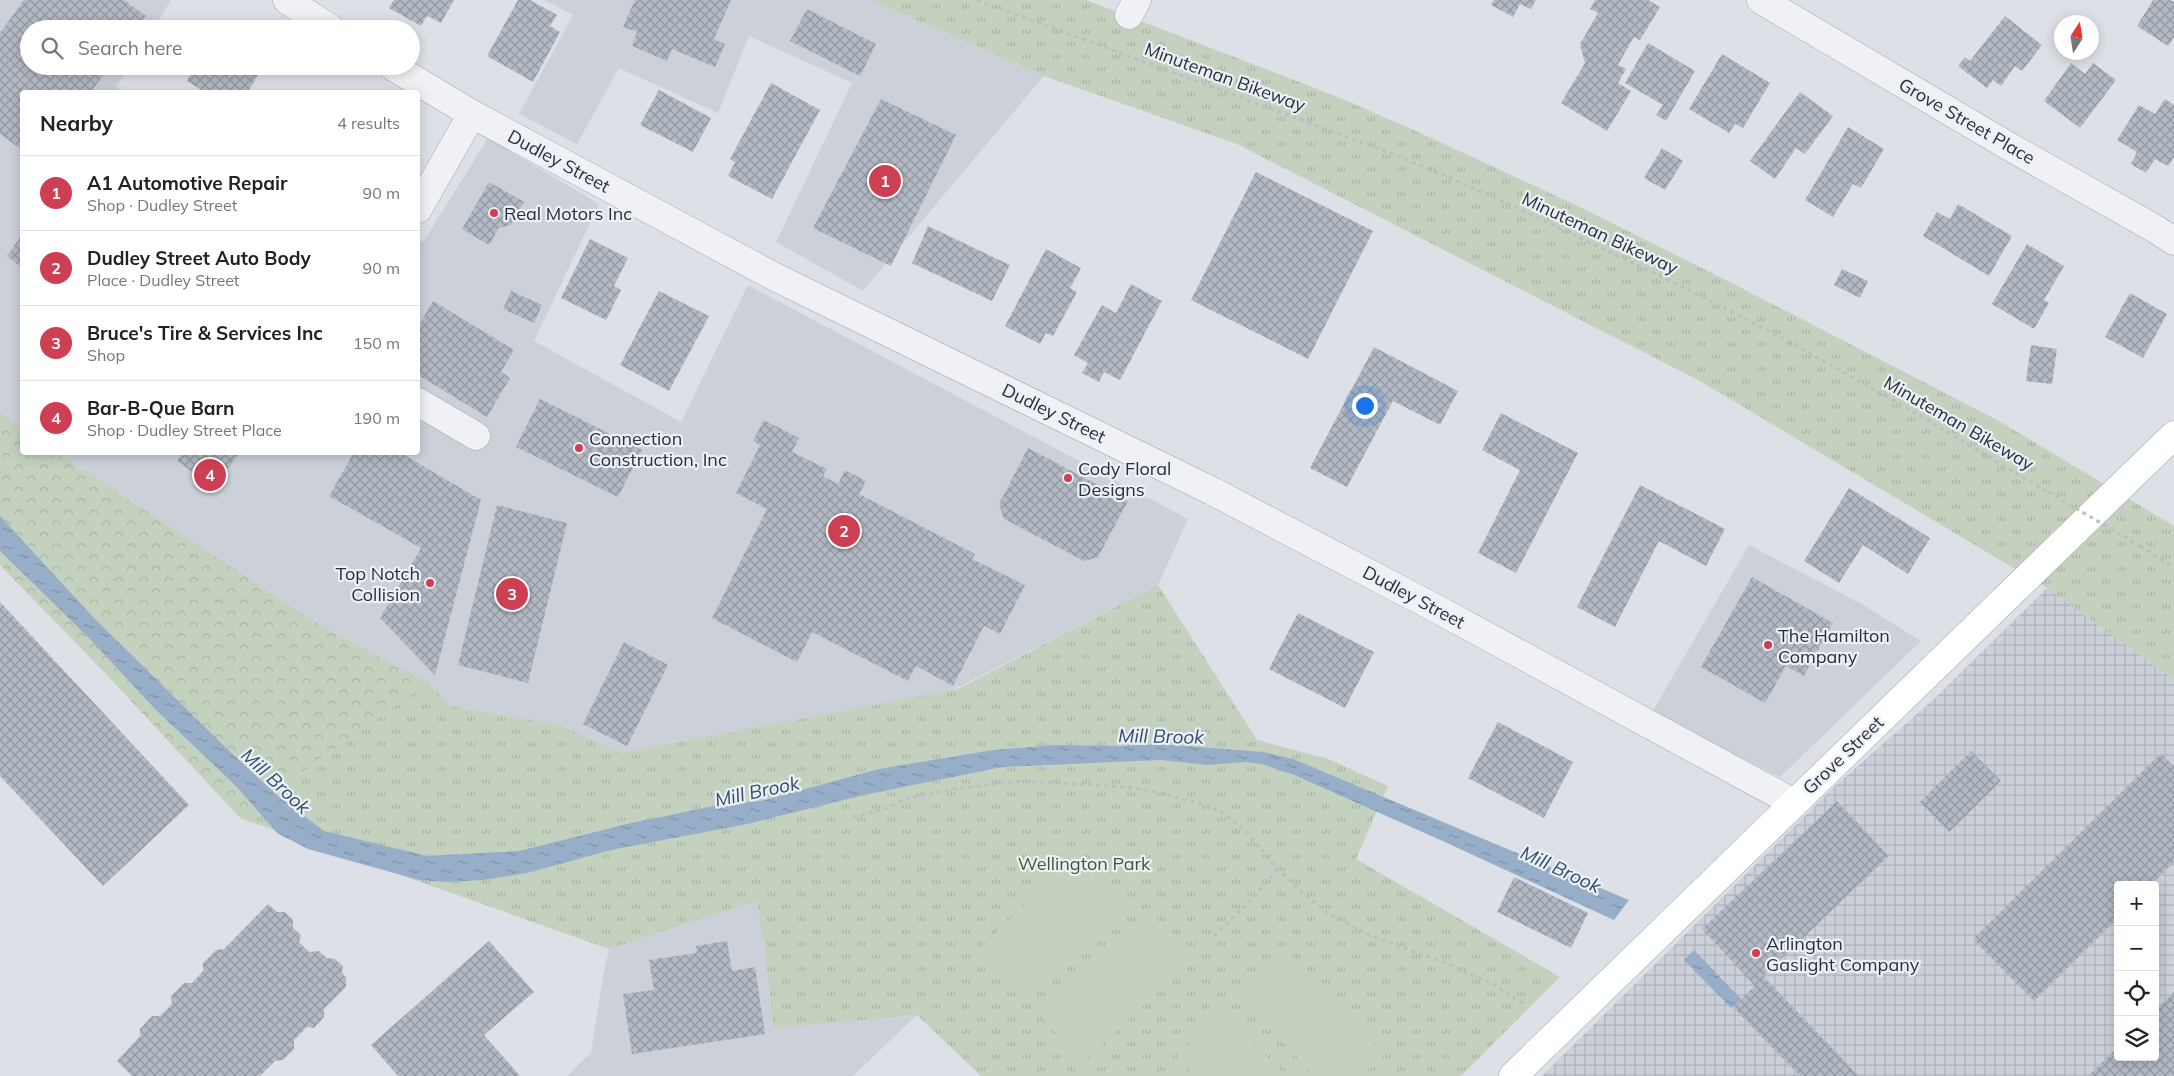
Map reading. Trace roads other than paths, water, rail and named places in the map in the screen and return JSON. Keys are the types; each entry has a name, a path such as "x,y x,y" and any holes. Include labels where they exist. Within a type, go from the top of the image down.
{"main road":[{"name":"Grove Street","path":"1512,1076 2174,435"}],"street":[{"path":"287,0 317,20"},
{"name":"Grove Street Place","path":"1761,0 2010,148 2152,226 2174,242"},
{"name":"Dudley Street","path":"407,75 472,114 773,276 1212,491 1437,608 1794,803"},
{"path":"420,205 472,114"},
{"path":"420,403 476,436"}],"water":[{"path":"0,516 94,618 227,749 279,797 324,831 427,856 519,851 631,823 719,805 761,801 879,769 993,750 1055,745 1124,746 1159,744 1263,752 1293,759 1629,900 1614,920 1292,774 1261,764 1245,762 1208,765 1160,760 1002,767 864,795 747,824 611,850 527,873 483,880 446,882 419,880 308,849 277,833 238,788 155,709 92,641 0,551"},
{"path":"1694,950 1741,999 1731,1008 1684,960"}],"place":[{"name":"A1 Automotive Repair","path":"885,181"},
{"name":"Real Motors Inc","path":"494,213"},
{"name":"Connection Construction, Inc","path":"579,448"},
{"name":"Bar-B-Que Barn","path":"210,475"},
{"name":"Cody Floral Designs","path":"1068,478"},
{"name":"Dudley Street Auto Body","path":"844,531"},
{"name":"Top Notch Collision","path":"430,583"},
{"name":"Bruce's Tire & Services Inc","path":"512,594"},
{"name":"The Hamilton Company","path":"1768,645"},
{"name":"Arlington Gaslight Company","path":"1756,953"}],"water label":[{"name":"Mill Brook","path":"1161,736"},
{"name":"Mill Brook","path":"276,781"},
{"name":"Mill Brook","path":"757,791"},
{"name":"Mill Brook","path":"1561,869"}],"park label":[{"name":"Wellington Park","path":"1084,863"}]}
